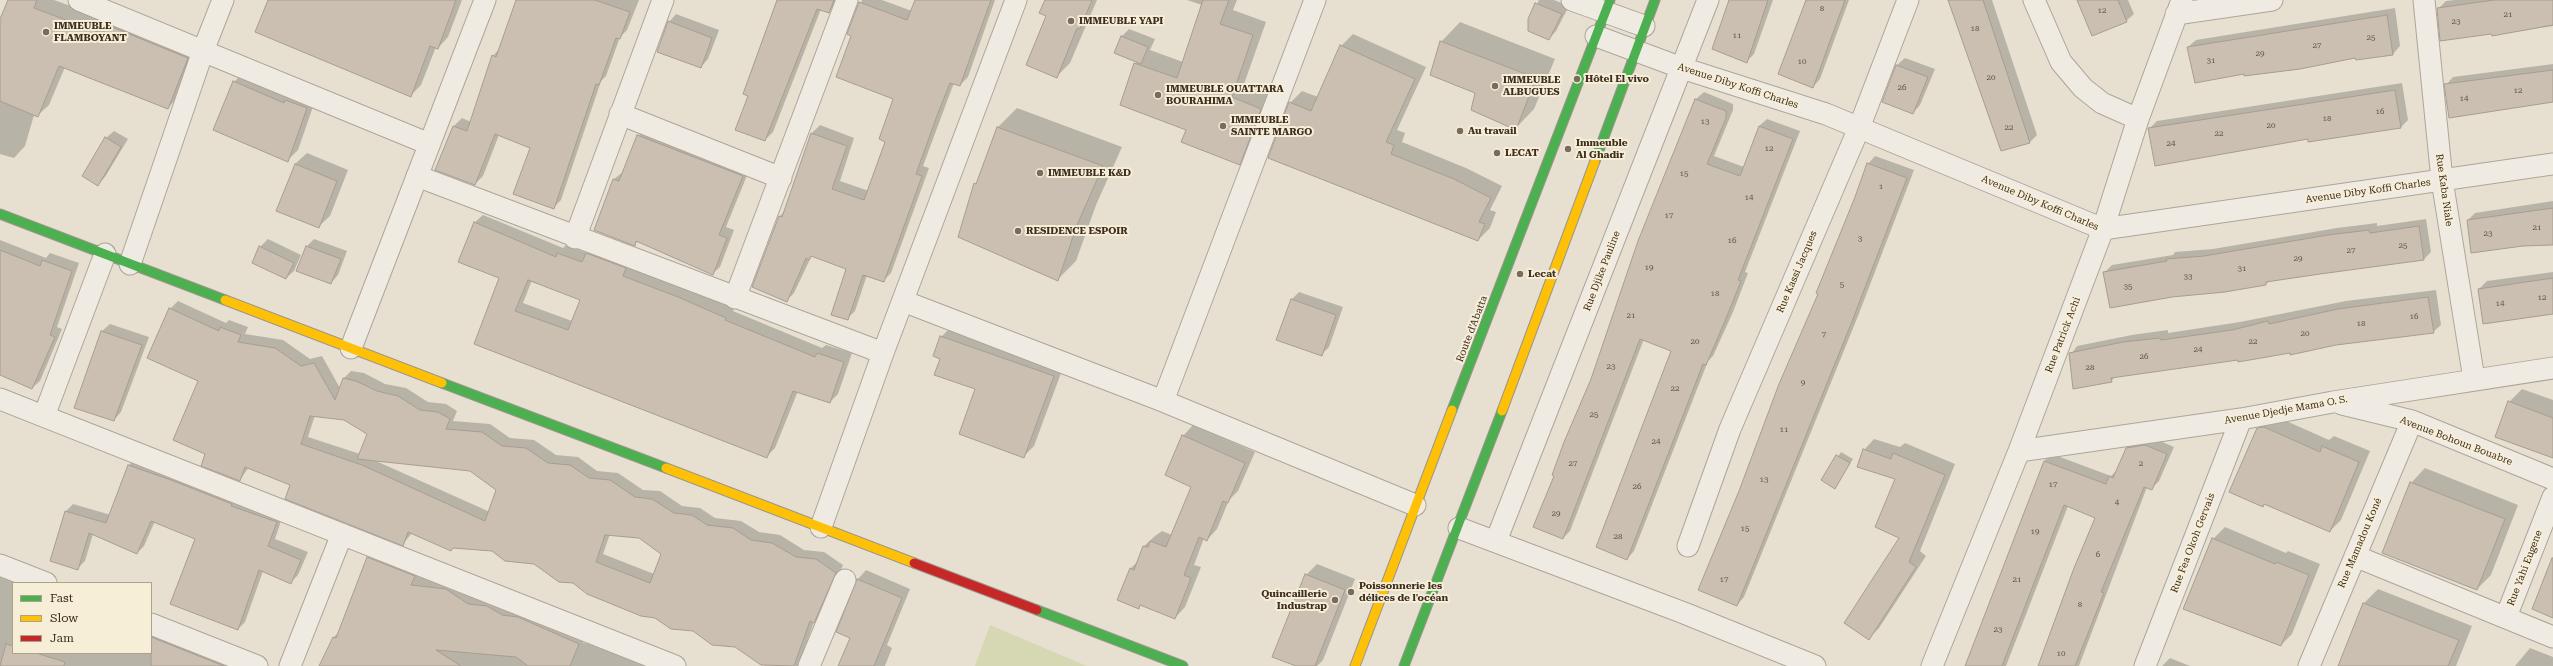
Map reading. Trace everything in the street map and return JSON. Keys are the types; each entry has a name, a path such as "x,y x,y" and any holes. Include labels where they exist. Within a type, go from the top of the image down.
{"street":[{"path":"79,0 429,144"},
{"path":"130,264 203,51 223,0"},
{"path":"351,348 485,0"},
{"path":"575,238 663,0"},
{"path":"735,298 848,0"},
{"path":"821,527 883,353 1016,0"},
{"path":"1163,401 1315,0"},
{"path":"1572,0 1608,6 1644,26"},
{"path":"1404,666 1459,528 1635,50 1655,0"},
{"name":"Rue Djike Pauline","path":"1496,541 1708,0"},
{"name":"Rue Kassi Jacques","path":"1688,546 1730,429 1859,128 1908,0"},
{"path":"2034,0 2061,62 2083,88 2102,103 2138,119"},
{"path":"2179,7 2272,0"},
{"name":"Rue Kaba Niale","path":"2424,0 2442,180 2474,379"},
{"name":"Route d'Abatta","path":"1355,666 1415,505 1608,6"},
{"name":"Rue Patrick Achi","path":"1932,666 2019,451 2103,230 2138,119 2179,7"},
{"name":"Avenue Diby Koffi Charles","path":"1596,36 1682,68 1826,114 2103,230 2553,164"},
{"path":"620,114 780,178"},
{"path":"417,176 575,238 883,353"},
{"path":"0,214 1183,666"},
{"path":"44,416 105,254"},
{"path":"903,301 1163,401 1415,505"},
{"name":"Avenue Djedje Mama O. S.","path":"2019,451 2241,419 2333,402 2553,368"},
{"path":"0,399 675,666"},
{"name":"Avenue Bohoun Bouabre","path":"2333,402 2412,421 2553,479"},
{"name":"Rue Fea Okoh Gervais","path":"2145,666 2241,419"},
{"name":"Rue Mamadou Koné","path":"2309,666 2412,421"},
{"name":"Rue Yahi Eugene","path":"2506,617 2553,497"},
{"path":"1459,528 1684,612 1815,666"},
{"path":"290,666 342,534"},
{"path":"2355,556 2553,637"},
{"path":"0,565 43,582"},
{"path":"809,666 844,580"},
{"path":"152,624 257,666"}],"green space":[{"path":"990,625 1087,666 975,666"}],"building":[{"path":"8,0 37,0 34,8 103,34 107,25 188,58 168,109 59,66 38,117 0,101 0,19"},
{"path":"268,0 456,0 438,49 430,46 411,97 255,32"},
{"path":"516,0 595,0 630,12 620,39 616,38 599,85 596,84 554,209 513,194 530,148 495,134 475,185 435,170 453,126 467,131 492,55 496,57"},
{"path":"777,0 834,0 829,13 817,9 765,141 735,130 748,96 743,94"},
{"path":"915,0 991,0 960,86 950,83 938,113 916,174 922,176 884,282 863,275 848,320 831,315 846,269 811,256 809,260 806,258 787,302 752,287 779,216 782,217 811,133 847,146 832,189 864,200 885,142 879,139 893,99 836,77 851,36 847,34 859,2 907,20"},
{"path":"1045,0 1092,0 1080,29 1077,28 1057,78 1026,65 1046,16 1039,13"},
{"path":"1203,0 1229,0 1220,24 1253,35 1232,97 1261,109 1240,165 1181,142 1186,130 1120,105 1134,63 1177,78"},
{"path":"1729,0 1768,0 1747,63 1712,49"},
{"path":"1806,0 1845,0 1813,88 1778,74"},
{"path":"1948,0 1983,0 2030,143 2001,151"},
{"path":"2077,0 2118,0 2127,22 2092,36"},
{"path":"2494,0 2553,0 2553,25 2492,36 2491,34 2440,41 2437,8"},
{"path":"1535,3 1562,14 1549,40 1528,31 1528,19"},
{"path":"2387,15 2393,55 2356,60 2355,58 2300,69 2244,76 2244,74 2195,83 2187,47"},
{"path":"668,21 712,38 701,68 657,52"},
{"path":"1121,36 1148,47 1141,64 1114,53"},
{"name":"IMMEUBLE ALBUGUES","path":"1440,41 1536,78 1516,130 1471,110 1475,93 1430,75"},
{"path":"1340,45 1415,79 1386,142 1394,145 1391,154 1454,179 1491,198 1479,222 1485,224 1478,241 1268,158 1289,102 1311,111"},
{"path":"1896,65 1928,77 1913,114 1882,102"},
{"path":"2553,70 2553,102 2449,118 2444,84"},
{"path":"233,81 284,103 285,100 307,108 288,162 213,130"},
{"path":"2395,90 2401,128 2308,142 2308,139 2155,166 2148,128"},
{"path":"1695,99 1726,111 1726,118 1707,164 1740,176 1759,126 1793,139 1738,280 1741,281 1706,365 1703,364 1627,560 1596,547 1671,351 1640,339 1563,539 1533,527 1554,476 1552,475 1564,442 1591,379 1638,241"},
{"path":"997,127 1103,166 1077,225 1058,281 958,237 974,183 976,184"},
{"path":"637,135 743,176 719,235 727,238 713,275 636,241 635,246 594,230 613,179 619,181"},
{"path":"105,137 121,147 98,186 82,176"},
{"path":"1867,163 1907,178 1851,324 1737,606 1698,590 1739,491 1779,384 1818,294 1816,293 1855,197"},
{"path":"295,164 337,181 319,228 276,211"},
{"path":"2553,208 2553,245 2523,246 2471,253 2467,220"},
{"path":"474,222 556,257 557,253 582,262 586,253 626,268 623,276 678,297 726,318 725,320 815,357 817,353 844,362 830,403 793,391 767,458 474,344 499,278 458,262","holes":["528,280 580,300 568,330 515,311"]},
{"path":"2419,226 2424,260 2266,282 2266,285 2225,292 2172,297 2110,308 2103,272 2167,261 2166,259 2204,256 2328,235 2369,230 2370,233"},
{"path":"259,246 294,263 286,279 252,263"},
{"path":"306,246 341,259 331,284 296,271"},
{"path":"0,250 40,266 42,260 72,271 50,335 55,337 32,389 0,375"},
{"path":"2553,278 2553,314 2483,324 2478,289"},
{"path":"2428,297 2434,333 2336,345 2290,355 2290,353 2238,362 2238,360 2111,378 2112,382 2073,389 2069,353 2123,342 2160,338 2161,340 2232,330 2268,321 2269,324 2338,309"},
{"path":"1291,299 1336,315 1322,356 1276,340"},
{"path":"169,308 219,331 220,327 241,335 238,342 275,348 301,366 314,363 335,400 343,378 356,381 377,391 398,396 420,410 438,412 450,419 446,429 482,432 502,446 526,448 548,463 570,465 589,478 610,480 635,497 652,499 674,513 692,515 707,525 733,528 751,540 772,543 796,557 816,559 836,573 814,623 810,621 794,666 761,665 735,647 712,645 693,631 671,629 655,618 641,616 587,594 573,583 559,582 534,564 505,561 492,551 453,548 451,551 408,532 403,546 285,499 290,485 245,467 240,481 201,466 205,454 173,440 198,381 147,358","holes":["310,416 344,420 367,434 357,459 470,471 496,490 485,521 362,465 301,444","605,535 639,538 661,554 650,583 596,562"]},
{"path":"101,331 142,345 114,421 74,408"},
{"path":"940,336 1054,376 1024,458 959,434 975,389 934,375 940,359 933,356"},
{"path":"2508,401 2553,418 2553,458 2495,437"},
{"path":"2264,427 2320,452 2322,446 2359,462 2330,532 2264,504 2263,507 2229,492 2257,428"},
{"path":"1182,435 1245,463 1228,503 1223,501 1207,541 1199,537 1184,575 1191,578 1175,619 1140,605 1139,609 1117,600 1130,568 1134,570 1143,546 1148,547 1150,541 1166,547 1191,487 1165,475"},
{"path":"2145,445 2167,454 2152,490 2144,487 2101,592 2104,593 2075,666 2038,666 2074,568 2095,518 2064,505 2002,666 1965,666 2044,461 2106,484 2109,476 2113,478 2126,448"},
{"path":"1863,449 1891,459 1893,453 1945,475 1909,562 1916,567 1869,640 1844,623 1899,538 1875,527 1895,479 1857,467"},
{"path":"1836,455 1850,463 1835,489 1821,480"},
{"path":"128,465 232,504 231,506 277,522 268,546 301,560 291,584 259,570 238,630 170,604 195,539 151,521 137,554 89,533 78,570 50,561 65,511 106,523"},
{"path":"2410,482 2505,519 2477,590 2382,553"},
{"path":"2212,538 2275,564 2276,562 2309,575 2281,646 2183,609"},
{"path":"367,557 415,576 411,585 446,589 468,604 487,606 502,615 518,617 579,644 570,666 528,666 516,657 436,650 461,666 319,666 333,637 336,638"},
{"path":"2553,558 2553,618 2532,609"},
{"path":"1305,574 1345,590 1315,666 1296,666 1272,657"},
{"path":"857,579 902,598 874,666 838,666 850,638 836,632"},
{"path":"2363,603 2459,640 2448,666 2338,666"},
{"path":"152,637 224,666 151,666"},
{"path":"6,644 12,646 12,654 39,654 65,662 64,666 0,666"}],"traffic: fast":[{"path":"1452,410 1610,0"},
{"path":"1595,161 1655,0"},
{"path":"0,214 225,300"},
{"path":"442,383 666,468"},
{"path":"1404,666 1502,411"},
{"path":"1037,610 1183,666"}],"traffic: slow":[{"path":"1502,411 1595,161"},
{"path":"225,300 442,383"},
{"path":"1355,666 1452,410"},
{"path":"666,468 914,563"}],"traffic: jam":[{"path":"914,563 1037,610"}],"place":[{"name":"IMMEUBLE YAPI","path":"1071,21"},
{"name":"IMMEUBLE FLAMBOYANT","path":"46,32"},
{"name":"Hôtel El vivo","path":"1577,79"},
{"name":"IMMEUBLE ALBUGUES","path":"1495,86"},
{"name":"IMMEUBLE OUATTARA BOURAHIMA","path":"1158,95"},
{"name":"IMMEUBLE SAINTE MARGO","path":"1223,126"},
{"name":"Au travail","path":"1460,131"},
{"name":"Immeuble Al Ghadir","path":"1568,149"},
{"name":"LECAT","path":"1497,153"},
{"name":"IMMEUBLE K&D","path":"1040,173"},
{"name":"RESIDENCE ESPOIR","path":"1018,231"},
{"name":"Lecat","path":"1520,274"},
{"name":"Poissonnerie les délices de l'océan","path":"1351,592"},
{"name":"Quincaillerie Industrap","path":"1335,600"}]}
